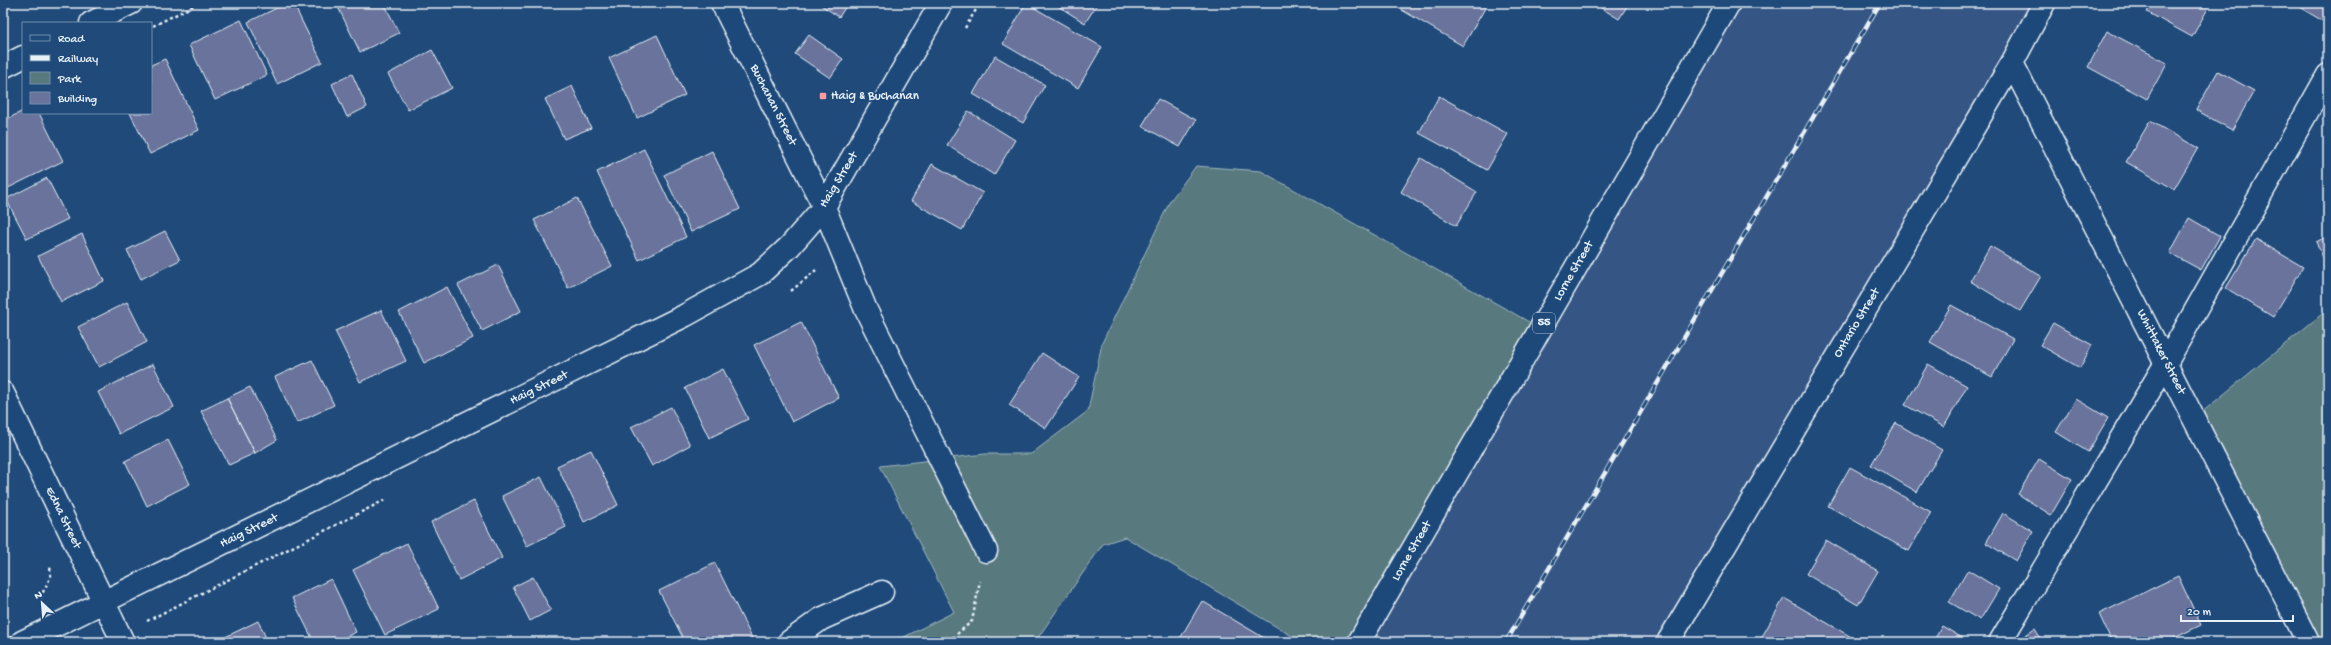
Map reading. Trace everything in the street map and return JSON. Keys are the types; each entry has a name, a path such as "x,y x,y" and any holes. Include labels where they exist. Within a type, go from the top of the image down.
{"street":[{"path":"93,22 132,3"},
{"name":"Buchanan Street","path":"722,3 824,207 866,310 986,551"},
{"name":"Haig Street","path":"22,642 104,603 684,316 760,274 790,246 824,207 941,3"},
{"name":"Lorne Street","path":"1359,642 1729,3"},
{"name":"Ontario Street","path":"1673,639 2012,63 2044,3"},
{"path":"3,67 22,58"},
{"name":"Whittaker Street","path":"2012,63 2308,642"},
{"path":"2000,642 2166,363 2328,75"},
{"name":"Edna Street","path":"3,393 123,642"},
{"path":"789,642 820,619 882,592"}],"path":[{"path":"152,26 199,3"},
{"path":"948,642 972,621 986,551"},
{"path":"40,598 51,576 50,564"}],"shaded area":[{"path":"1725,3 2044,3 1668,642 1356,642"}],"green space":[{"path":"1196,166 1261,171 1538,327 1356,642 1302,642 1125,537 1103,544 1035,642 894,642 954,612 880,466 985,454 1031,454 1088,411 1102,343 1170,201"},
{"path":"2328,309 2328,642 2310,642 2196,417"}],"building":[{"path":"287,3 293,3 322,62 277,84 248,22"},
{"path":"336,3 384,3 399,33 360,52"},
{"path":"818,3 848,3 839,17"},
{"path":"1026,3 1102,47 1078,88 1003,44"},
{"path":"1053,3 1098,3 1085,23"},
{"path":"1390,3 1488,3 1463,46"},
{"path":"1593,3 1629,3 1619,19"},
{"path":"2152,3 2211,3 2192,37 2147,12"},
{"path":"2302,3 2328,3 2328,24 2299,7"},
{"path":"241,20 267,75 215,100 189,45"},
{"path":"2107,31 2167,63 2147,99 2088,67"},
{"path":"657,35 685,95 637,118 609,58"},
{"path":"809,35 843,59 830,78 795,54"},
{"path":"432,50 452,88 408,110 388,74"},
{"path":"995,56 1045,85 1023,123 973,94"},
{"path":"165,59 199,130 150,154 130,114 152,114 152,65"},
{"path":"2218,71 2254,91 2232,130 2196,110"},
{"path":"352,74 367,107 347,117 332,84"},
{"path":"572,86 591,128 564,139 545,99"},
{"path":"1439,96 1508,134 1487,170 1419,133"},
{"path":"1158,99 1196,120 1180,147 1142,126"},
{"path":"968,111 1015,140 994,175 947,145"},
{"path":"22,112 22,114 40,114 63,161 4,190 3,121"},
{"path":"2150,121 2198,148 2174,189 2126,162"},
{"path":"644,149 686,237 639,260 597,172"},
{"path":"712,151 740,209 691,232 664,175"},
{"path":"1421,158 1477,192 1456,226 1401,192"},
{"path":"932,164 983,193 962,230 911,201"},
{"path":"47,178 68,219 27,239 6,199"},
{"path":"577,198 612,266 568,288 534,220"},
{"path":"2189,218 2220,236 2201,270 2170,253"},
{"path":"165,231 180,260 141,279 127,250"},
{"path":"82,234 104,281 61,302 38,256"},
{"path":"2328,236 2328,268 2316,242"},
{"path":"2256,239 2303,267 2273,317 2226,288"},
{"path":"1990,246 2041,276 2020,311 1970,281"},
{"path":"498,265 521,311 482,331 458,285"},
{"path":"447,287 473,338 424,363 399,312"},
{"path":"127,302 147,342 99,367 78,327"},
{"path":"1951,305 2013,339 1992,377 1930,342"},
{"path":"381,310 406,361 360,382 335,331"},
{"path":"801,322 839,398 792,422 754,345"},
{"path":"2053,323 2092,345 2080,368 2040,345"},
{"path":"1042,353 1079,377 1046,428 1009,405"},
{"path":"312,360 334,405 297,423 275,377"},
{"path":"153,364 174,407 119,434 98,392"},
{"path":"1928,364 1967,386 1944,427 1905,405"},
{"path":"723,369 748,419 709,438 685,388"},
{"path":"250,387 277,440 255,453 227,398"},
{"path":"227,398 255,453 229,465 201,411"},
{"path":"2076,399 2108,418 2088,452 2056,432"},
{"path":"671,407 690,445 652,466 631,427"},
{"path":"1896,423 1942,450 1917,492 1871,465"},
{"path":"168,440 190,484 147,506 125,461"},
{"path":"591,450 618,505 584,522 557,466"},
{"path":"2039,459 2072,479 2051,515 2018,494"},
{"path":"1850,467 1931,512 1909,551 1828,506"},
{"path":"541,477 566,527 527,546 502,496"},
{"path":"474,501 502,558 459,580 431,522"},
{"path":"2003,513 2033,531 2016,561 1986,543"},
{"path":"1826,540 1878,571 1858,605 1806,574"},
{"path":"407,543 439,609 385,635 353,570"},
{"path":"715,563 754,642 685,642 659,591"},
{"path":"1968,570 1999,589 1980,620 1949,602"},
{"path":"2178,576 2201,625 2166,642 2112,642 2099,614"},
{"path":"533,577 551,610 530,621 513,587"},
{"path":"331,579 356,632 335,642 314,642 292,598"},
{"path":"1784,598 1860,642 1759,642"},
{"path":"1202,601 1271,642 1178,642"},
{"path":"258,621 268,642 215,642"},
{"path":"1942,626 1969,642 1933,642"},
{"path":"2035,629 2043,642 2014,642"}],"railway":[{"path":"1506,642 1880,3"}],"place":[{"name":"Haig & Buchanan","path":"823,96"}]}
